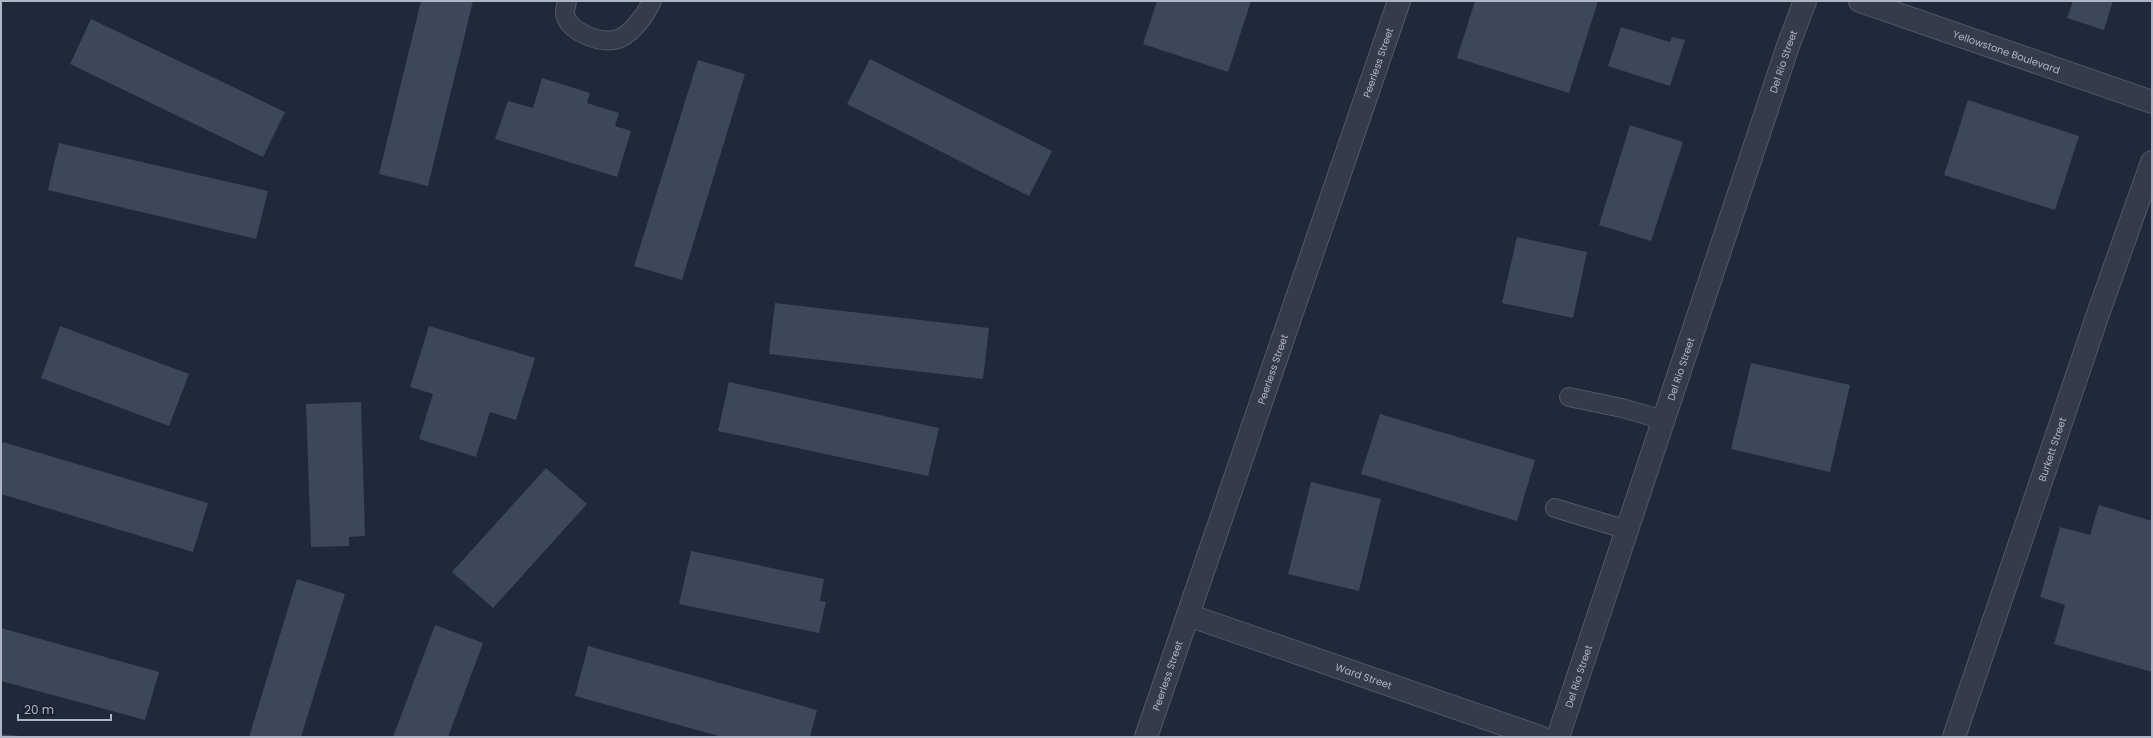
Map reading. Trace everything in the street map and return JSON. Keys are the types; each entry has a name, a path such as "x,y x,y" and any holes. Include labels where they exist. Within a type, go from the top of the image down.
{"street":[{"name":"Peerless Street","path":"1146,737 1398,1"},
{"name":"Del Rio Street","path":"1558,737 1788,46 1805,1"},
{"name":"Yellowstone Boulevard","path":"1860,1 2152,102"},
{"name":"Burkett Street","path":"1954,737 2098,314 2152,162"},
{"name":"Ward Street","path":"1188,616 1540,737"}],"lane":[{"path":"566,1 565,14 569,22 577,31 602,39 615,40 630,31 644,17 652,1"},
{"path":"1569,397 1622,408 1664,420"},
{"path":"1555,508 1627,530"}],"building":[{"path":"421,1 473,1 428,186 379,174"},
{"path":"1157,1 1251,1 1228,72 1143,44"},
{"path":"1475,1 1598,1 1569,93 1457,58"},
{"path":"2073,1 2113,1 2104,30 2067,18"},
{"path":"91,19 285,112 263,157 70,64"},
{"path":"1621,27 1670,42 1672,37 1685,40 1670,86 1608,66"},
{"path":"870,59 1052,151 1029,196 847,104"},
{"path":"698,60 745,74 682,280 634,266"},
{"path":"542,78 590,93 587,103 619,113 615,126 631,131 617,177 495,139 508,101 533,108"},
{"path":"1968,100 2079,136 2055,210 1944,175"},
{"path":"1630,125 1683,142 1651,241 1599,225"},
{"path":"59,143 268,191 256,239 48,190"},
{"path":"1517,237 1587,252 1573,318 1502,303"},
{"path":"775,303 989,328 983,379 769,354"},
{"path":"60,326 189,374 169,426 41,378"},
{"path":"429,326 535,358 516,420 490,412 476,457 419,439 433,394 410,387"},
{"path":"1751,363 1850,385 1830,472 1731,449"},
{"path":"729,382 939,428 928,476 718,431"},
{"path":"361,402 365,536 349,537 349,546 311,547 306,404"},
{"path":"1380,414 1535,460 1517,521 1361,474"},
{"path":"3,442 208,503 193,552 1,494 1,448"},
{"path":"546,468 587,504 493,608 452,572"},
{"path":"1311,482 1381,499 1359,591 1288,574"},
{"path":"2099,505 2152,521 2152,672 2054,644 2065,605 2040,597 2060,527 2090,535"},
{"path":"691,551 824,579 820,601 826,602 819,633 679,604"},
{"path":"297,579 345,594 301,737 249,737"},
{"path":"435,625 483,643 448,737 393,737"},
{"path":"1,628 159,672 145,720 1,681"},
{"path":"588,646 817,710 810,737 722,737 575,696"},
{"path":"1,734 21,736 21,737 1,737"}]}
